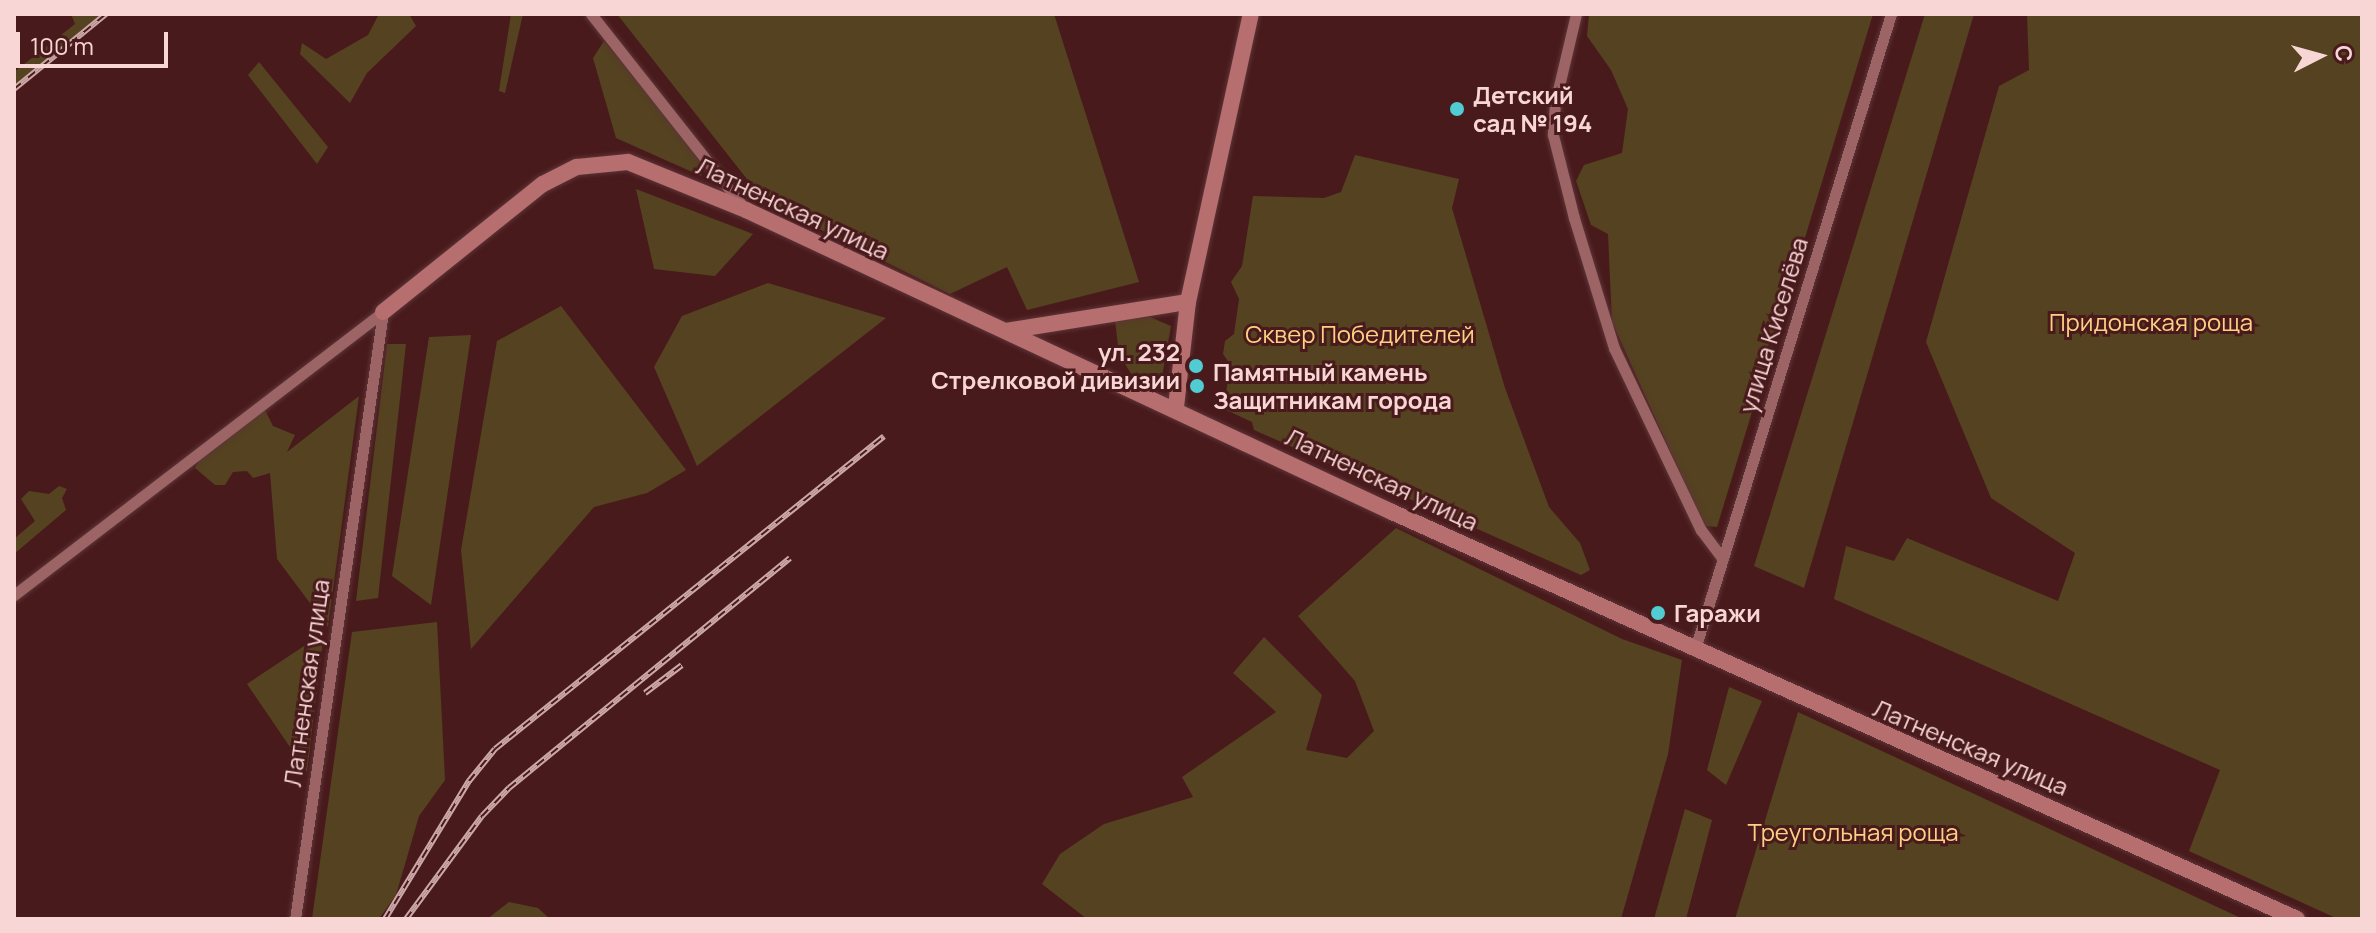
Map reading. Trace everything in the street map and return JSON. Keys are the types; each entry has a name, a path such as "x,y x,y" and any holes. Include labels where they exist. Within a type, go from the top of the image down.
{"street":[{"path":"591,14 746,210"},
{"path":"1176,407 1188,302 1251,14"},
{"path":"1576,14 1555,103 1553,135 1574,218 1614,348 1701,530 1723,559"},
{"name":"улица Киселёва","path":"1695,649 1891,14"},
{"name":"Латненская улица","path":"14,595 383,312 543,184 577,167 628,162 746,210 1695,649 2297,919"},
{"path":"1005,331 1188,302"},
{"name":"Латненская улица","path":"295,919 383,312"}],"green space":[{"path":"71,14 96,14 100,19 14,90 14,72 75,24"},
{"path":"379,14 409,14 416,26 367,73 350,103 300,54 302,43 326,59 368,35"},
{"path":"511,14 523,14 505,93 499,91"},
{"path":"617,14 1054,14 1139,282 1027,310 1007,267 950,294 765,202"},
{"path":"1589,14 1873,14 1717,527 1704,526 1612,322 1608,234 1591,225 1576,181 1584,165 1622,153 1628,109 1611,70 1587,36"},
{"path":"1925,14 1974,14 1804,588 1754,566"},
{"name":"Придонская роща","path":"2027,14 2362,14 2362,919 2338,919 2189,851 2220,770 1834,599 1846,546 1894,561 1907,538 2058,601 2075,553 1991,498 1926,342 1999,86 2029,70"},
{"path":"604,41 705,163 701,176 616,138 593,58"},
{"path":"259,62 328,147 317,164 248,75"},
{"name":"Сквер Победителей","path":"1355,155 1459,179 1452,208 1505,388 1549,507 1580,543 1590,570 1581,575 1254,430 1252,422 1224,409 1230,364 1223,354 1225,341 1234,334 1239,299 1231,282 1242,266 1253,196 1324,198 1341,192"},
{"path":"636,189 753,234 715,276 654,269"},
{"path":"768,283 886,318 697,466 654,367 682,316"},
{"path":"561,306 686,470 647,493 594,507 471,649 461,550 497,341"},
{"path":"1150,317 1171,326 1162,377 1154,384 1133,377 1119,354 1115,320"},
{"path":"471,335 431,605 392,576 429,337"},
{"path":"387,344 406,344 378,598 356,601"},
{"path":"359,396 328,627 277,559 270,473 253,478 247,471 233,472 225,485 215,485 195,468 203,454 263,406 273,426 295,435 287,452"},
{"path":"59,486 67,489 62,498 66,510 14,554 14,539 35,521 21,499 29,491 49,494"},
{"path":"1396,528 1622,639 1682,660 1668,754 1621,919 1087,919 1042,884 1060,854 1104,824 1193,797 1182,777 1276,712 1233,673 1264,637 1322,695 1306,750 1347,758 1374,731 1355,681 1298,616"},
{"path":"437,622 445,780 419,816 396,895 379,919 312,919 352,632"},
{"path":"323,640 307,772 247,684 307,644"},
{"path":"1729,687 1762,701 1726,785 1707,770"},
{"name":"Треугольная роща","path":"1798,712 2243,919 1735,919"},
{"path":"1685,809 1712,820 1686,919 1654,919"},
{"path":"509,902 538,908 550,919 487,919"}],"railway":[{"path":"14,89 106,14"},
{"path":"385,919 469,781 495,749 884,436"},
{"path":"406,919 482,816 509,788 790,558"},
{"path":"645,693 682,665"}],"place":[{"name":"Детский сад № 194","path":"1457,109"},
{"name":"ул. 232 Стрелковой дивизии","path":"1196,366"},
{"name":"Памятный камень Защитникам города","path":"1197,386"},
{"name":"Гаражи","path":"1658,613"}]}
